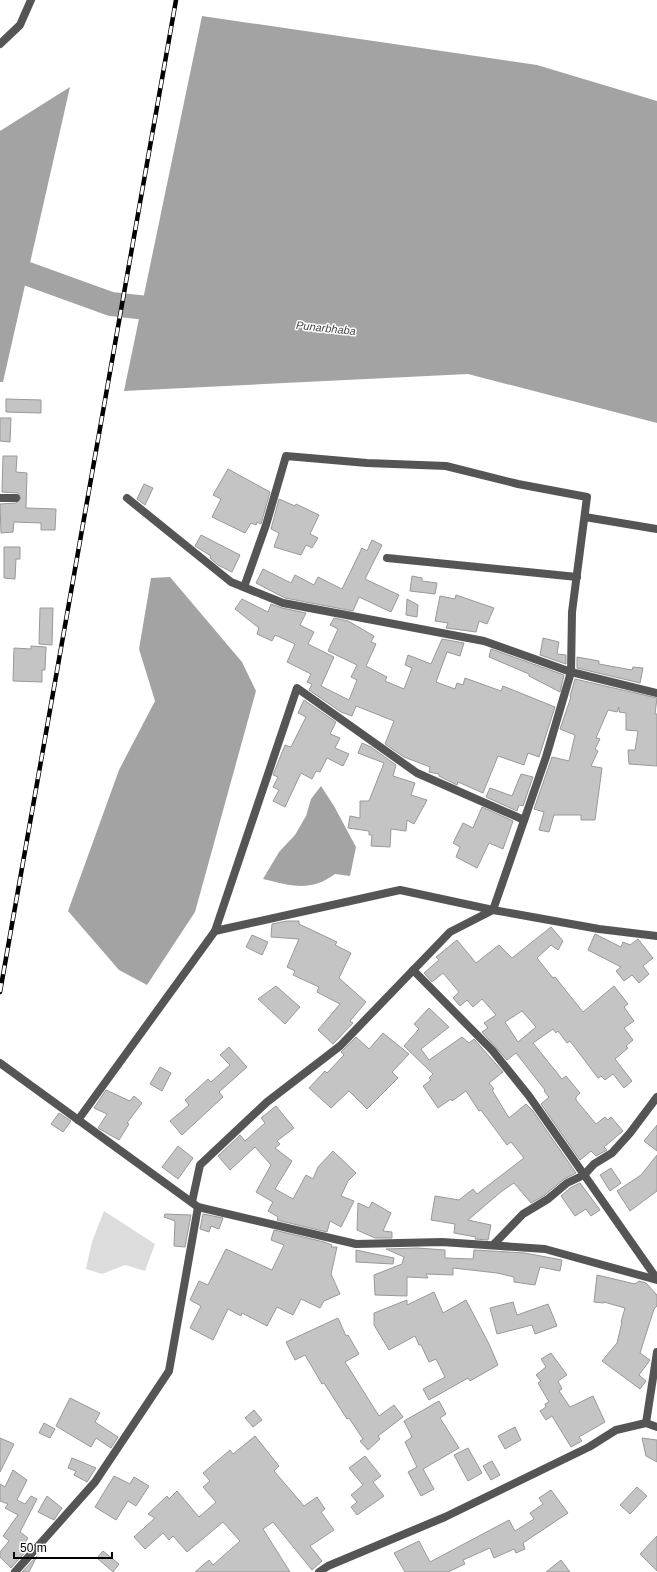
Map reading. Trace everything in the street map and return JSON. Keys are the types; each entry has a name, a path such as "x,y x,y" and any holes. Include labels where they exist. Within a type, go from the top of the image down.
{"street":[{"path":"0,44 20,25 31,0"},
{"path":"15,1572 95,1482 169,1371 200,1165 267,1102 340,1046 450,932 493,910 546,757 571,672 572,612 587,497 518,484 446,466 366,463 286,456 266,525 244,587"},
{"path":"0,498 16,498"},
{"path":"127,498 231,582 283,604 484,641 571,672 657,693"},
{"path":"585,517 657,529"},
{"path":"387,558 577,577"},
{"path":"78,1120 215,931 297,688 417,773 524,820"},
{"path":"215,931 400,890 493,910 600,929 657,936"},
{"path":"413,970 492,1050 529,1096 657,1280"},
{"path":"0,1063 195,1204 356,1244 442,1242 545,1249 657,1280"},
{"path":"493,1245 523,1214 548,1199 567,1183 584,1175 594,1164 612,1153 630,1133 657,1097"},
{"path":"646,1423 657,1352"},
{"path":"319,1572 328,1566 445,1517 590,1447 616,1430 646,1423 657,1427"}],"shaded area":[{"path":"104,1211 155,1244 145,1271 125,1265 102,1274 86,1269 92,1242"}],"water":[{"path":"202,16 537,65 657,101 657,423 468,374 124,391"},
{"path":"70,87 3,382 0,382 0,131"},
{"path":"170,577 242,662 256,691 195,912 147,985 119,970 68,911 119,770 155,701 139,649 151,578"},
{"path":"321,786 334,806 356,847 350,876 335,874 318,883 300,886 263,879 279,852 295,835 306,816 311,799"}],"building":[{"path":"6,399 41,400 41,413 6,412"},
{"path":"0,418 11,418 10,442 0,441"},
{"path":"3,456 17,456 16,472 27,473 26,508 56,509 55,530 41,530 41,523 14,522 13,532 1,533 0,504 16,503 21,498 18,493 2,492"},
{"path":"228,469 270,492 261,524 257,522 256,525 251,523 245,533 212,517 221,499 213,495"},
{"path":"144,484 153,488 145,505 137,499"},
{"path":"279,499 295,506 296,504 319,515 310,534 318,538 312,548 306,545 301,555 274,547 279,533 271,529"},
{"path":"201,535 240,555 232,572 218,565 210,558 211,556 195,546"},
{"path":"372,540 382,545 365,579 399,595 391,612 359,597 353,611 285,598 256,583 263,569 291,583 295,575 314,585 318,577 342,589 362,548 367,551"},
{"path":"4,547 20,547 20,559 16,559 15,579 4,578"},
{"path":"412,576 422,578 422,581 437,583 435,594 410,591"},
{"path":"456,595 494,608 487,624 479,621 476,632 446,628 448,623 435,621 440,596 455,599"},
{"path":"242,599 268,612 271,604 306,613 300,625 314,632 308,644 334,657 321,686 349,700 357,680 351,677 357,665 328,651 338,629 330,625 334,618 348,621 374,636 371,642 376,644 366,666 387,677 385,681 404,689 412,668 405,665 408,655 431,664 442,639 464,643 460,656 447,652 436,682 455,689 457,683 463,685 465,678 501,691 503,686 555,707 539,757 528,753 524,765 498,756 483,793 458,782 457,785 439,776 439,774 429,772 430,767 404,757 385,744 394,721 356,706 352,716 341,712 309,690 312,684 307,682 311,674 287,662 295,644 275,635 272,641 257,634 259,628 235,609"},
{"path":"407,599 418,605 417,617 406,615"},
{"path":"40,608 53,608 52,645 39,644"},
{"path":"543,638 559,642 557,654 566,655 566,664 540,655"},
{"path":"31,646 46,647 45,670 42,670 42,682 13,681 14,648 31,649"},
{"path":"491,649 564,675 560,692 529,676 529,674 489,657"},
{"path":"577,657 599,661 599,664 632,670 633,667 643,668 640,683 577,668"},
{"path":"575,679 657,698 655,714 657,714 657,766 629,764 628,750 635,750 638,731 626,730 626,713 619,712 619,707 617,712 608,710 596,738 600,739 595,749 598,751 591,766 602,768 595,820 581,820 581,815 554,815 549,832 539,830 544,812 534,809 552,757 569,761 575,735 560,729 571,697"},
{"path":"304,700 336,722 330,734 340,738 335,748 349,754 343,766 327,758 320,772 316,771 312,779 301,773 285,807 273,801 279,790 273,787 278,777 273,775 285,745 291,747 306,717 298,713"},
{"path":"362,743 371,747 396,765 393,776 415,783 411,795 427,800 414,824 407,820 406,831 391,829 390,847 371,846 372,835 369,835 369,831 348,828 350,816 360,818 360,801 369,801 384,763 358,753"},
{"path":"521,774 533,777 523,806 519,805 517,811 486,797 490,788 512,796"},
{"path":"482,807 513,821 503,849 489,843 477,868 456,857 460,847 453,843 463,823 473,828"},
{"path":"287,921 299,921 299,924 337,942 335,945 351,953 339,978 366,1002 350,1021 353,1023 333,1044 318,1030 340,1004 317,992 319,987 293,975 295,971 287,967 299,939 271,937 272,924"},
{"path":"551,927 563,941 558,950 551,945 537,958 553,978 555,977 583,1012 614,986 628,1004 624,1007 634,1021 624,1028 633,1040 626,1046 628,1048 615,1059 632,1081 624,1088 613,1074 605,1080 601,1076 598,1078 570,1041 567,1043 558,1031 556,1033 553,1029 533,1043 562,1079 566,1076 580,1093 576,1097 576,1100 596,1124 605,1117 608,1120 611,1117 623,1131 604,1147 607,1150 596,1156 591,1151 580,1160 541,1104 549,1097 544,1091 545,1090 516,1053 507,1060 482,1032 488,1028 484,1023 496,1015 482,999 473,1007 467,1000 460,1006 453,998 459,992 443,973 432,982 424,973 439,960 436,957 457,940 476,963 499,945 512,958","holes":["522,1011 536,1027 518,1042 505,1022"]},
{"path":"595,934 621,947 623,942 630,945 638,939 653,958 643,966 649,974 639,983 632,975 624,981 616,971 621,967 588,950"},
{"path":"252,935 268,942 262,955 246,947"},
{"path":"276,986 300,1007 285,1024 258,999"},
{"path":"429,1008 449,1027 421,1049 429,1060 462,1037 469,1043 474,1039 503,1072 489,1083 494,1089 492,1090 509,1118 526,1104 533,1111 576,1173 564,1179 545,1195 531,1203 514,1183 502,1191 468,1220 491,1225 488,1240 475,1239 476,1237 454,1233 455,1224 431,1220 435,1196 459,1200 473,1189 477,1194 524,1158 511,1142 507,1145 481,1110 479,1111 466,1091 452,1101 451,1099 438,1108 423,1086 431,1080 429,1078 433,1074 404,1046 419,1029 414,1024"},
{"path":"383,1033 409,1054 392,1072 398,1078 367,1109 349,1091 331,1108 309,1088 325,1071 327,1073 344,1055 341,1052 356,1037 369,1049"},
{"path":"229,1047 247,1067 219,1092 223,1097 182,1135 170,1121 189,1105 185,1100 208,1079 211,1082 230,1065 220,1055"},
{"path":"160,1067 171,1073 162,1091 150,1084"},
{"path":"106,1090 130,1101 134,1096 142,1103 127,1123 129,1124 119,1140 98,1128 107,1114 94,1108"},
{"path":"276,1106 294,1128 277,1141 280,1144 275,1148 292,1161 275,1189 293,1199 306,1175 313,1179 318,1167 333,1151 356,1173 348,1181 341,1196 354,1201 341,1227 330,1221 327,1232 277,1220 278,1217 268,1211 273,1202 256,1192 271,1165 255,1147 230,1170 218,1156 240,1135 245,1141 265,1123 261,1118"},
{"path":"59,1113 71,1121 63,1132 51,1124"},
{"path":"657,1125 657,1151 644,1141"},
{"path":"178,1146 193,1158 178,1179 162,1167"},
{"path":"657,1155 657,1191 630,1211 617,1191 641,1175"},
{"path":"611,1168 621,1183 610,1191 600,1175"},
{"path":"580,1183 600,1210 591,1216 586,1209 575,1216 561,1196 570,1188"},
{"path":"372,1202 391,1213 383,1231 392,1232 392,1238 375,1238 357,1230 358,1203 369,1208"},
{"path":"165,1214 191,1215 185,1247 174,1246 175,1221 164,1217"},
{"path":"203,1214 223,1218 219,1229 211,1226 209,1232 200,1229"},
{"path":"274,1230 324,1242 332,1245 331,1247 337,1247 331,1274 340,1294 324,1301 320,1308 301,1299 293,1315 277,1307 267,1326 242,1313 241,1316 228,1309 213,1340 190,1328 201,1306 190,1300 199,1281 208,1285 226,1249 272,1270 284,1245 271,1240"},
{"path":"417,1248 445,1250 445,1258 473,1259 474,1250 525,1253 562,1260 560,1271 540,1267 535,1285 514,1282 514,1277 497,1273 453,1268 453,1275 426,1274 428,1278 407,1277 407,1296 375,1295 374,1275 402,1264 404,1257 386,1249"},
{"path":"356,1250 394,1258 393,1264 356,1262"},
{"path":"597,1275 635,1284 639,1281 646,1283 657,1295 657,1306 654,1309 640,1353 650,1360 639,1375 646,1381 640,1389 602,1361 617,1343 625,1308 604,1302 594,1302"},
{"path":"434,1292 443,1313 466,1300 489,1344 498,1365 470,1381 468,1378 429,1400 423,1389 445,1377 436,1359 429,1362 415,1336 389,1350 374,1325 374,1313 407,1300 407,1305"},
{"path":"513,1302 517,1315 548,1304 557,1326 535,1334 532,1325 497,1334 490,1308"},
{"path":"338,1318 346,1336 348,1335 359,1354 345,1362 379,1416 394,1405 403,1417 378,1436 380,1439 368,1450 360,1441 363,1439 349,1418 347,1419 324,1383 322,1384 305,1355 295,1360 286,1342"},
{"path":"551,1353 567,1375 558,1381 562,1389 559,1391 570,1407 593,1396 605,1422 579,1437 582,1441 571,1447 552,1416 546,1420 540,1411 546,1407 545,1404 549,1402 538,1383 541,1381 536,1375 546,1367 541,1359"},
{"path":"70,1398 100,1413 95,1422 118,1437 111,1448 96,1438 91,1447 56,1426"},
{"path":"439,1401 446,1414 440,1418 459,1448 423,1469 434,1489 421,1496 408,1472 417,1467 405,1442 412,1437 404,1421"},
{"path":"254,1410 262,1420 253,1427 245,1418"},
{"path":"44,1423 55,1429 50,1438 39,1433"},
{"path":"515,1427 521,1440 505,1449 498,1436"},
{"path":"255,1436 279,1466 274,1471 304,1506 317,1497 325,1509 321,1512 334,1530 310,1546 322,1561 312,1570 273,1522 263,1529 290,1572 195,1572 209,1560 213,1565 240,1541 223,1522 187,1552 173,1536 169,1540 163,1533 145,1549 134,1537 155,1518 148,1514 167,1496 169,1499 177,1491 199,1517 216,1502 203,1487 210,1481 203,1473 230,1450 233,1454"},
{"path":"0,1438 14,1444 0,1472"},
{"path":"642,1438 657,1440 657,1462 646,1456"},
{"path":"468,1448 482,1473 468,1481 454,1455"},
{"path":"365,1456 381,1476 373,1482 384,1496 357,1515 351,1507 357,1502 351,1495 363,1485 349,1468"},
{"path":"72,1458 96,1468 87,1482 74,1475 76,1471 68,1468"},
{"path":"492,1461 500,1475 491,1480 483,1466"},
{"path":"13,1470 27,1480 17,1500 25,1504 31,1496 37,1499 20,1532 28,1538 24,1544 28,1549 11,1568 0,1557 0,1552 9,1541 3,1536 18,1515 5,1508 8,1504 0,1501 0,1484 5,1487"},
{"path":"114,1476 130,1484 134,1477 149,1486 136,1506 128,1501 116,1520 95,1507"},
{"path":"637,1487 647,1496 630,1514 620,1505"},
{"path":"551,1490 568,1513 523,1543 525,1549 516,1553 514,1549 494,1558 490,1548 463,1560 465,1564 448,1572 405,1572 394,1553 419,1541 430,1562 509,1520 515,1531 534,1519 530,1513 543,1504 539,1498"},
{"path":"47,1496 62,1508 54,1520 38,1512"},
{"path":"657,1536 657,1571 640,1554"},
{"path":"103,1551 119,1564 113,1572 97,1558"},
{"path":"37,1556 29,1572 22,1572"},
{"path":"561,1560 570,1572 546,1572"}],"waterway":[{"name":"Punarbhaba","path":"0,268 28,274 111,304 174,311"}],"railway":[{"path":"0,992 176,0"}]}
